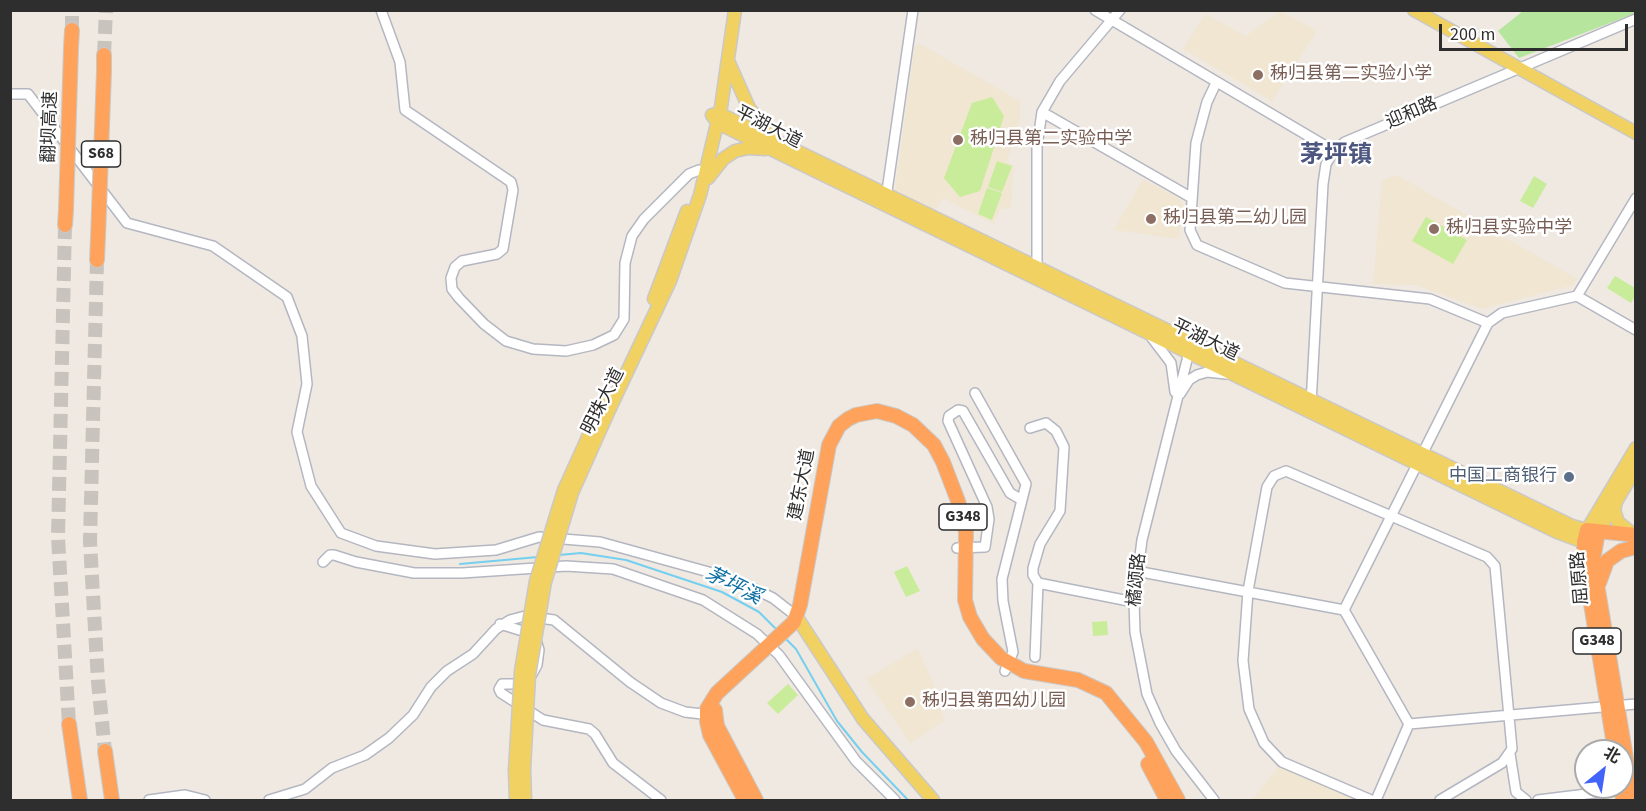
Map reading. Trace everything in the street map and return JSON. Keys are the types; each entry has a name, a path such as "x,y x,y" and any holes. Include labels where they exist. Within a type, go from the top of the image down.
{"highway":[{"name":"翻坝高速","path":"65,225 72,30"},
{"name":"S68","path":"97,260 104,55"},
{"name":"建东大道","path":"710,715 726,694 796,624 808,608 834,457 840,440 852,427 868,420 886,421 902,427 921,443 931,458 950,504 962,549 955,591 962,620 982,652 1032,682 1076,688 1100,700 1138,747 1167,801"},
{"name":"平湖大道","path":"1591,537 1635,535"},
{"name":"平湖大道","path":"1591,537 1635,547"},
{"name":"屈原路","path":"1591,537 1613,706 1614,739"},
{"name":"屈原路","path":"1591,537 1584,561 1619,739"},
{"path":"1599,594 1600,576 1607,561 1622,551 1635,547"},
{"name":"建东大道","path":"1007,667 1033,674 1078,680 1106,693 1146,742 1178,801"},
{"path":"710,715 710,735 745,801"},
{"path":"710,715 756,801"},
{"path":"69,724 80,801"},
{"path":"105,751 112,801"}],"main road":[{"name":"明珠大道","path":"606,406 657,291 717,117 728,10"},
{"name":"明珠大道","path":"516,801 519,770 521,671 536,581 564,490 670,281 700,195 729,63 735,10"},
{"path":"1414,10 1635,133"},
{"path":"729,63 755,119 789,154"},
{"name":"平湖大道","path":"717,117 1420,459 1562,521 1591,537"},
{"path":"700,195 713,169 735,151 761,148 789,154"},
{"name":"平湖大道","path":"1036,274 1146,332 1190,348 1240,378 1311,406"},
{"name":"屈原路","path":"1591,537 1635,448"},
{"name":"屈原路","path":"1591,537 1635,468"},
{"path":"1617,498 1615,517 1622,527 1635,535"},
{"path":"796,624 858,713 933,801"},
{"name":"明珠大道","path":"519,770 525,801"}],"street":[{"path":"381,10 400,63 405,110 511,182 513,190 503,249 497,254 462,261 455,267 451,278 452,289 459,298 484,324 506,341 533,349 566,351 593,345 614,335 624,319 625,263 632,236 644,219 689,174 699,170"},
{"path":"885,200 913,10"},
{"path":"1095,10 1110,22 1334,151 1324,173 1311,406"},
{"path":"1036,274 1037,146 1042,112 1054,87 1120,10"},
{"name":"迎和路","path":"1334,151 1345,142 1635,19"},
{"path":"1216,83 1207,102 1196,143 1191,236 1197,245 1278,280 1430,299 1488,323"},
{"path":"10,94 28,94 127,223 213,246 287,297 302,336 306,384 297,432 311,486 336,527 348,537 395,550 435,554 496,550 539,537 600,542 734,579 764,592 796,624"},
{"path":"1042,112 1192,198"},
{"path":"1577,296 1635,198"},
{"path":"1344,609 1488,323 1502,313 1577,296 1635,330"},
{"path":"1146,332 1166,353 1171,363 1175,385 1175,407"},
{"name":"橘颂路","path":"1190,348 1136,571 1134,602 1139,663 1147,694 1176,751 1214,801"},
{"path":"1175,407 1184,388 1197,375 1217,372 1240,378"},
{"path":"975,393 1026,484 1002,579 1003,601 1013,652 1007,667"},
{"path":"962,549 980,549 987,545 989,513 948,421 950,416 958,410 963,411 1010,493 1022,500"},
{"path":"1030,428 1046,423 1056,431 1064,447 1062,504 1057,517 1040,544 1032,575 1038,584 1035,657"},
{"path":"1371,801 1282,762 1264,743 1249,708 1244,684 1243,638 1248,591 1267,487 1271,479 1282,472 1295,472 1493,563 1512,744 1510,754 1516,792 1526,801"},
{"path":"323,562 330,555 334,555 356,562 414,573 462,573 566,566 613,569 709,603 774,645 856,761 895,801"},
{"path":"1136,571 1344,609"},
{"path":"1038,584 1134,602"},
{"path":"1344,609 1408,724"},
{"path":"269,801 305,789 332,768 365,754 389,738 412,715 431,687 447,671 473,654 499,624 525,616 554,620 650,697 673,708 710,715"},
{"path":"499,624 529,633 536,640 539,650 537,664 531,676 519,684 502,684 499,689 501,693 543,720 589,729 595,734 613,763 661,801"},
{"path":"1408,724 1635,704"},
{"path":"1376,801 1408,724"},
{"path":"1440,801 1502,763 1510,754"},
{"path":"149,801 185,795 205,801"},
{"path":"1538,801 1574,798"}],"shaded area":[{"name":"秭归县第二实验小学","path":"1280,11 1317,31 1272,101 1183,49 1205,14 1246,36"},
{"name":"秭归县第二实验中学","path":"920,44 1020,101 1020,118 1007,162 1014,165 1011,208 1000,209 994,224 943,198 935,211 895,190 915,45"},
{"name":"秭归县实验中学","path":"1397,175 1577,279 1573,285 1482,309 1416,285 1373,284 1382,180"},
{"name":"秭归县第二幼儿园","path":"1143,179 1181,200 1183,207 1179,239 1114,230"},
{"name":"秭归县第四幼儿园","path":"918,648 936,691 944,721 910,743 866,679"},
{"path":"1280,765 1294,774 1358,800 1252,800"}],"green space":[{"path":"1635,10 1636,13 1519,58 1498,31 1523,11"},
{"path":"992,97 1004,116 980,191 960,197 944,178 972,103"},
{"path":"997,161 1012,166 1002,192 988,187"},
{"path":"1534,176 1547,184 1533,208 1520,201"},
{"path":"987,188 1002,193 992,220 978,214"},
{"path":"1426,217 1467,240 1453,264 1412,241"},
{"path":"1615,276 1635,288 1635,296 1631,303 1607,288"},
{"path":"907,566 920,591 906,597 894,572"},
{"path":"1107,621 1108,635 1093,636 1092,622"},
{"path":"788,684 798,695 778,714 767,703"}],"waterway":[{"name":"茅坪溪","path":"559,555 581,553 626,560 722,592 759,612 778,631"},
{"name":"茅坪溪","path":"460,564 538,557"},
{"name":"茅坪溪","path":"784,637 796,649 837,721 862,752 908,800"}],"tunnel":[{"path":"72,10 72,30"},
{"path":"104,55 106,10"},
{"path":"65,225 58,537 69,724"},
{"path":"97,260 90,542 98,682 105,751"}],"place":[{"name":"秭归县第二实验小学","path":"1258,75"},
{"name":"秭归县第二实验中学","path":"958,140"},
{"name":"秭归县第二幼儿园","path":"1151,219"},
{"name":"秭归县实验中学","path":"1434,229"},
{"name":"中国工商银行","path":"1569,477"},
{"name":"秭归县第四幼儿园","path":"910,702"}],"district":[{"name":"茅坪镇","path":"1336,157"}]}
